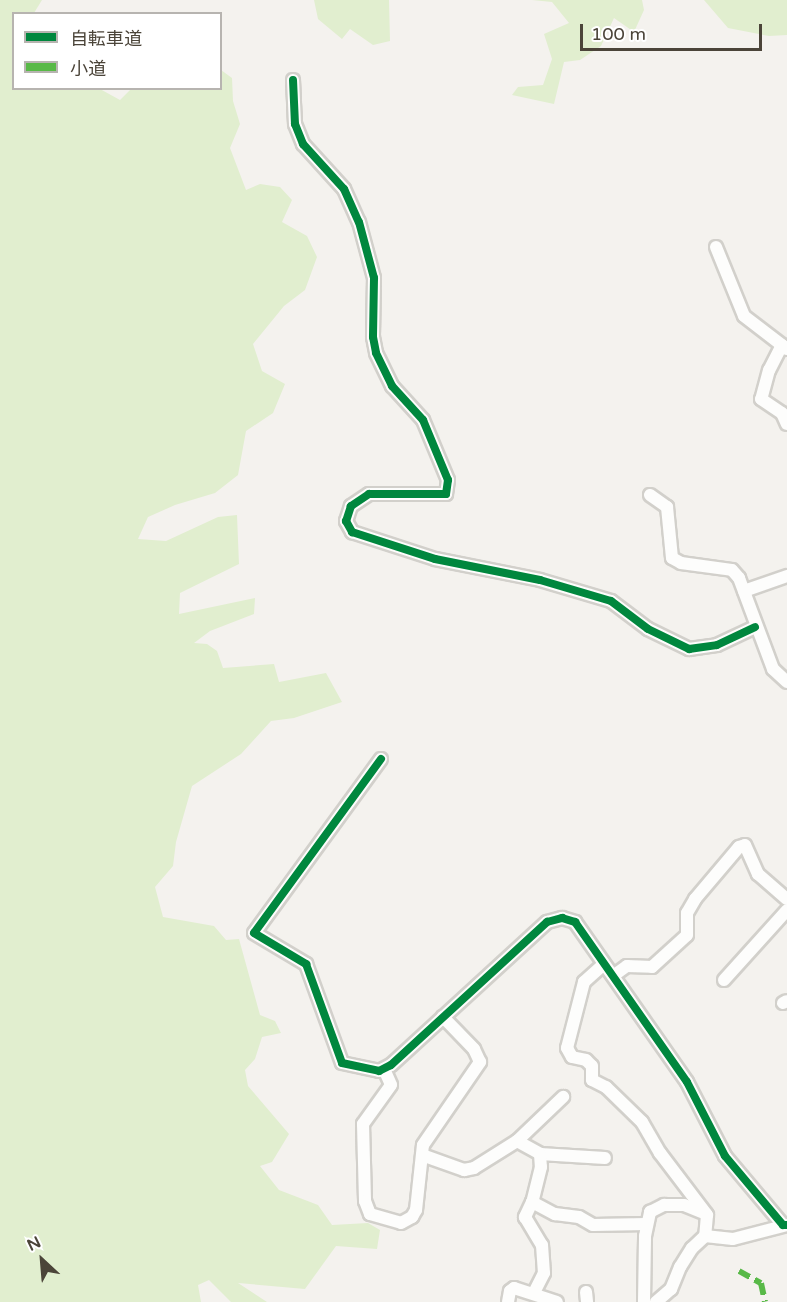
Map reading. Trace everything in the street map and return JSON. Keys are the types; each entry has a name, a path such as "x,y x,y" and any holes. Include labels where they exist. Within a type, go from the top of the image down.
{"street":[{"path":"293,80 295,124 303,144 344,189 359,222 374,278 376,354 392,386 423,420 448,480 446,494 369,494 351,506 346,521 352,532 435,559 540,580 611,601 648,628 689,649 717,645 756,627"},
{"path":"716,247 744,316 784,347 769,370 761,399 782,412 787,424"},
{"path":"650,495 667,507 672,558 681,563 732,570 744,591 773,669 787,682"},
{"path":"744,591 787,576"},
{"path":"381,759 254,933 306,964 342,1063 379,1071 384,1069 547,922 562,918 574,922 687,1082 725,1156 785,1225 733,1239 705,1236"},
{"path":"613,976 627,966 652,968 687,935 687,913 695,899 739,847 745,845 758,874 787,899"},
{"path":"724,980 787,910"},
{"path":"604,964 584,982 567,1048 572,1058 586,1060 592,1066 592,1080 606,1087 642,1122 660,1153 707,1215 705,1236 692,1248 680,1267 671,1289 656,1302"},
{"path":"384,1069 391,1085 363,1124 364,1201 370,1214 401,1222 412,1217 416,1210 423,1145 480,1062 474,1049 443,1017"},
{"path":"422,1155 464,1170 474,1168 517,1141 563,1096"},
{"path":"517,1141 540,1154 605,1158"},
{"path":"534,1293 544,1273 542,1245 525,1217 532,1202 541,1167 540,1154"},
{"path":"532,1202 555,1214 579,1216 593,1225 647,1224"},
{"path":"644,1302 645,1236 650,1212 664,1205 684,1204 707,1215"},
{"path":"508,1302 510,1291 514,1288 556,1302"}],"green space":[{"path":"0,0 42,0 35,12 12,12 12,90 102,90 120,100 130,90 222,90 222,71 232,78 233,101 240,124 230,148 246,190 260,184 280,187 292,200 282,222 307,236 317,257 305,290 284,306 253,344 262,371 285,384 273,413 246,431 238,475 215,493 175,505 148,517 138,539 166,541 218,517 237,515 239,564 180,593 179,614 255,598 254,614 210,631 194,643 207,644 217,651 223,668 274,664 279,682 326,673 342,702 294,718 271,721 241,754 192,786 176,842 173,866 155,887 163,917 214,926 226,940 239,939 260,1015 275,1021 281,1033 262,1037 255,1059 245,1070 248,1086 289,1134 272,1162 260,1166 279,1190 318,1205 332,1225 368,1223 380,1230 377,1249 336,1246 305,1289 238,1283 267,1302 231,1302 209,1280 198,1285 201,1302 0,1302"},
{"path":"314,0 389,0 390,41 373,45 350,29 342,39 318,19"},
{"path":"532,0 642,0 644,10 634,32 614,18 601,46 580,60 564,62 554,104 512,95 518,87 543,85 552,59 544,34 569,23 552,2"},
{"path":"704,0 787,0 787,35 769,36 728,28"}],"marked path":[{"path":"739,1271 761,1283 765,1302"}],"cycle path":[{"path":"293,80 295,124 303,144 344,189 359,222 374,278 373,337 376,353 392,386 423,420 448,480 446,494 369,494 351,506 346,521 352,532 435,559 540,580 611,601 648,629 689,649 717,645 755,627"},
{"path":"381,759 254,933 306,964 342,1063 379,1071 391,1065 547,922 562,918 575,922 687,1082 725,1156 783,1225 787,1225"}]}
